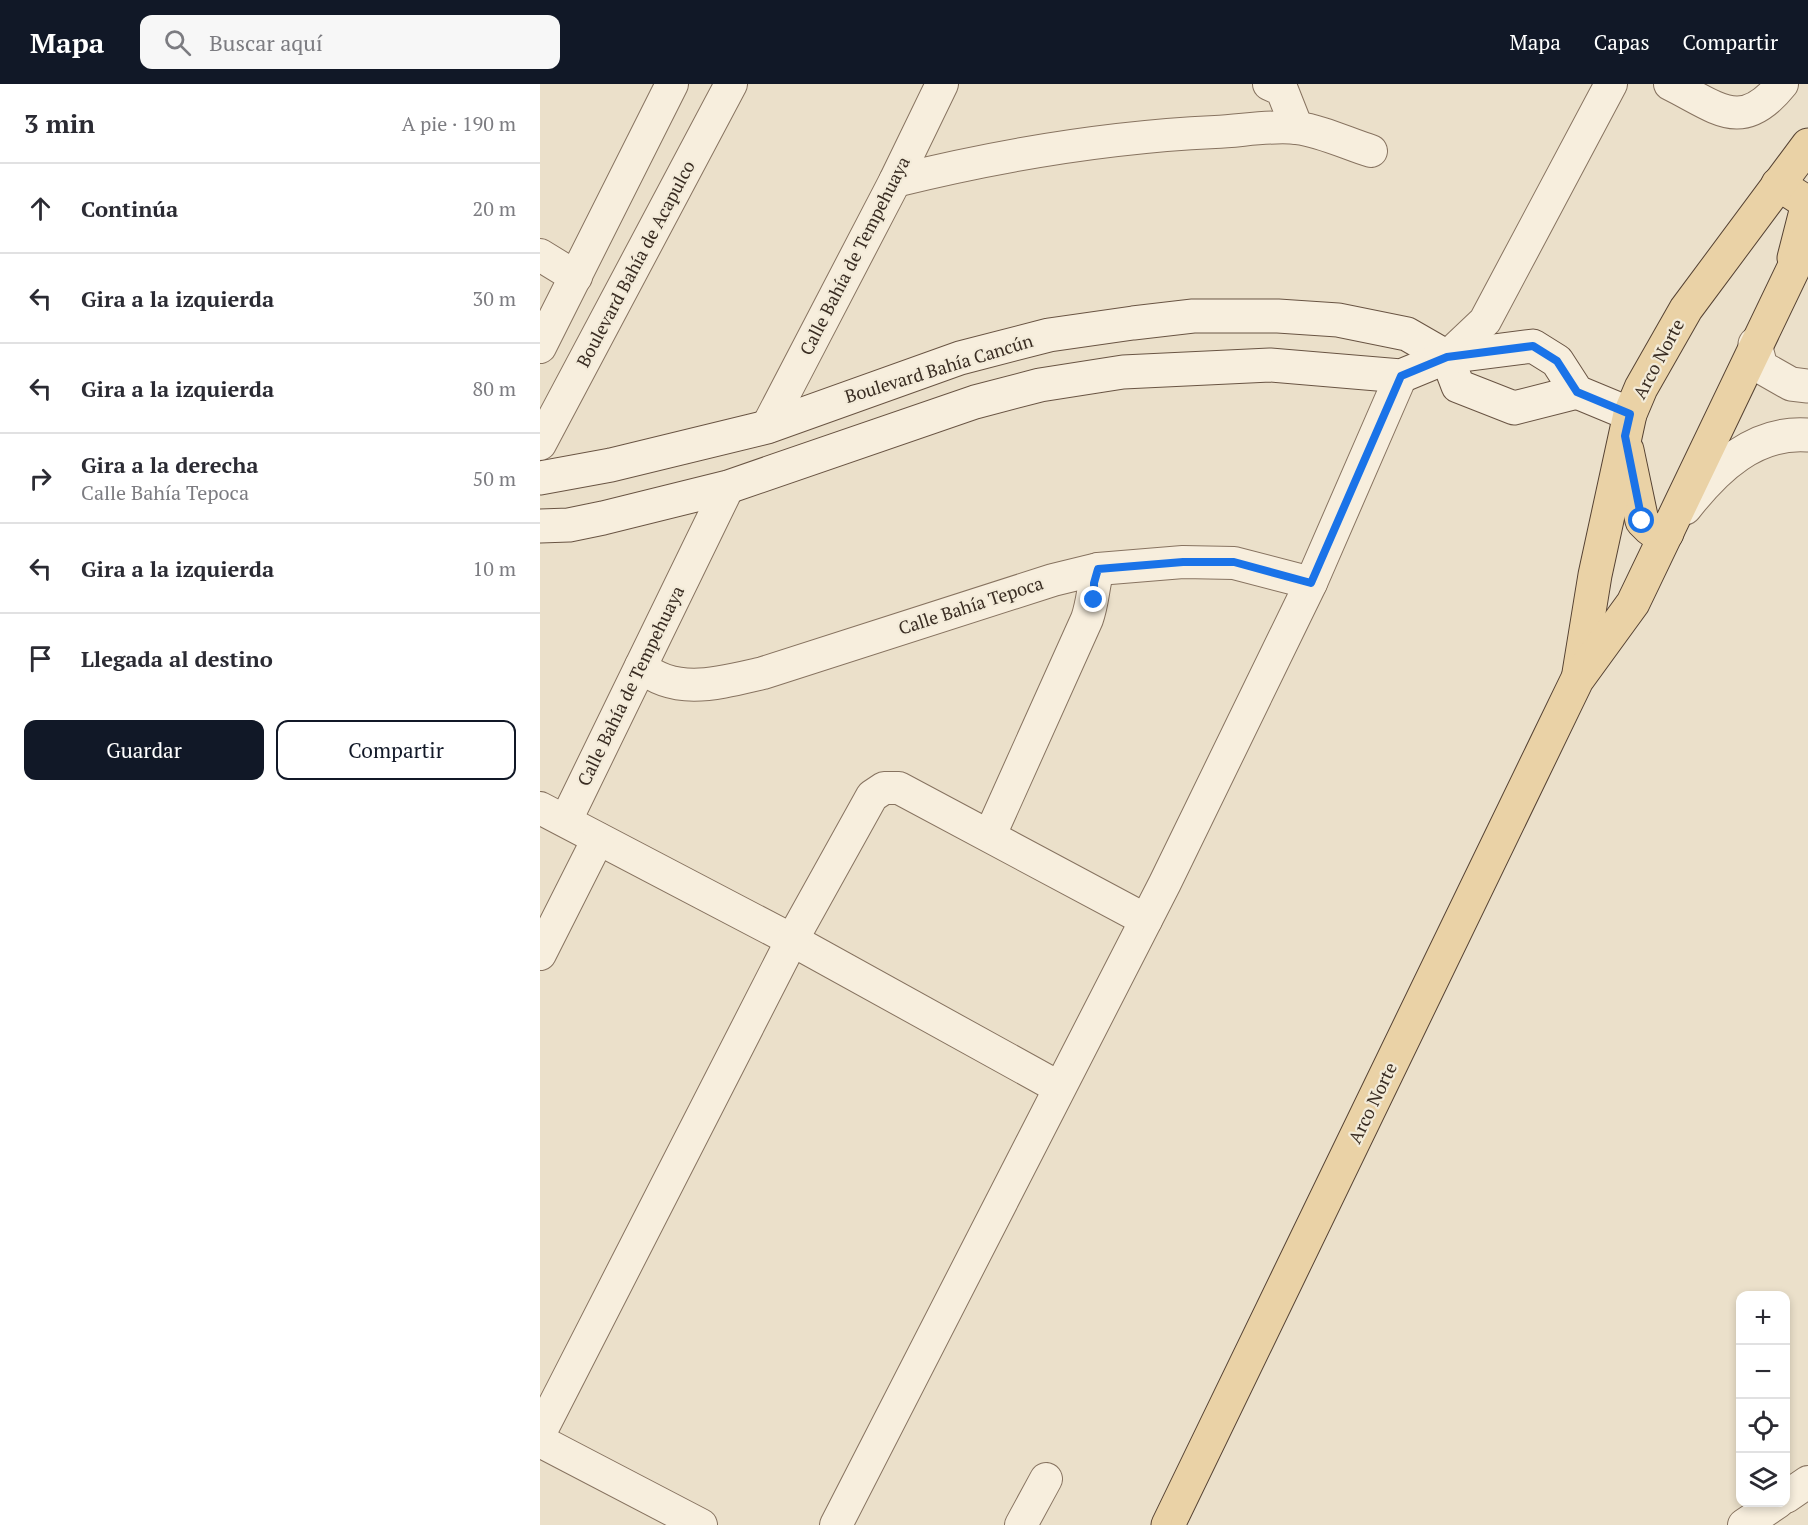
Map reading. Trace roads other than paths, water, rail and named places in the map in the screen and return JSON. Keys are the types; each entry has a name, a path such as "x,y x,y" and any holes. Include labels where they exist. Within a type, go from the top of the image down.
{"main road":[{"name":"Arco Norte","path":"1577,680 1594,575 1628,425 1655,361 1686,309 1808,145"},
{"path":"1778,184 1803,200 1806,207 1789,277"},
{"name":"Arco Norte","path":"1168,1525 1577,680 1633,603 1755,344 1808,238"},
{"name":"Boulevard Bahía Cancún","path":"540,478 611,465 767,427 960,358 1049,336 1193,316 1278,316 1338,320 1407,334 1447,357"},
{"path":"1755,344 1761,367 1791,384 1808,386"},
{"path":"540,526 568,525 603,518 728,487 975,402 1040,386 1123,372 1270,365 1401,376 1447,357 1533,346 1557,361 1577,392 1628,425 1642,521 1650,529 1668,531 1709,477 1748,447 1790,434 1808,435"},
{"path":"1447,357 1458,386 1514,408 1577,392"}],"street":[{"path":"541,344 672,84"},
{"name":"Boulevard Bahía de Acapulco","path":"540,444 731,84"},
{"name":"Calle Bahía de Tempehuaya","path":"767,427 942,84"},
{"path":"1269,84 1282,90 1297,128"},
{"path":"1447,357 1485,321 1611,84"},
{"path":"1670,84 1713,105 1734,113 1746,113 1757,110 1782,84"},
{"path":"894,181 948,168 1130,137 1297,128 1371,152"},
{"path":"540,255 576,277"},
{"path":"836,1525 1058,1087 1146,920 1311,583 1401,376"},
{"name":"Calle Bahía de Tempehuaya","path":"553,814 641,666 728,487"},
{"name":"Calle Bahía Tepoca","path":"641,666 652,676 678,685 723,682 763,673 1053,580 1098,569 1183,562 1234,562 1311,583"},
{"path":"990,835 1087,619 1094,600 1094,583 1098,569"},
{"path":"540,1433 792,940 872,796 884,788 899,788 1146,920"},
{"path":"553,814 792,940 1058,1087"},
{"path":"540,954 598,839"},
{"path":"540,1441 701,1525"},
{"path":"1021,1525 1046,1479"},
{"path":"1790,1494 1808,1482"},
{"path":"1744,1525 1772,1507"}]}
